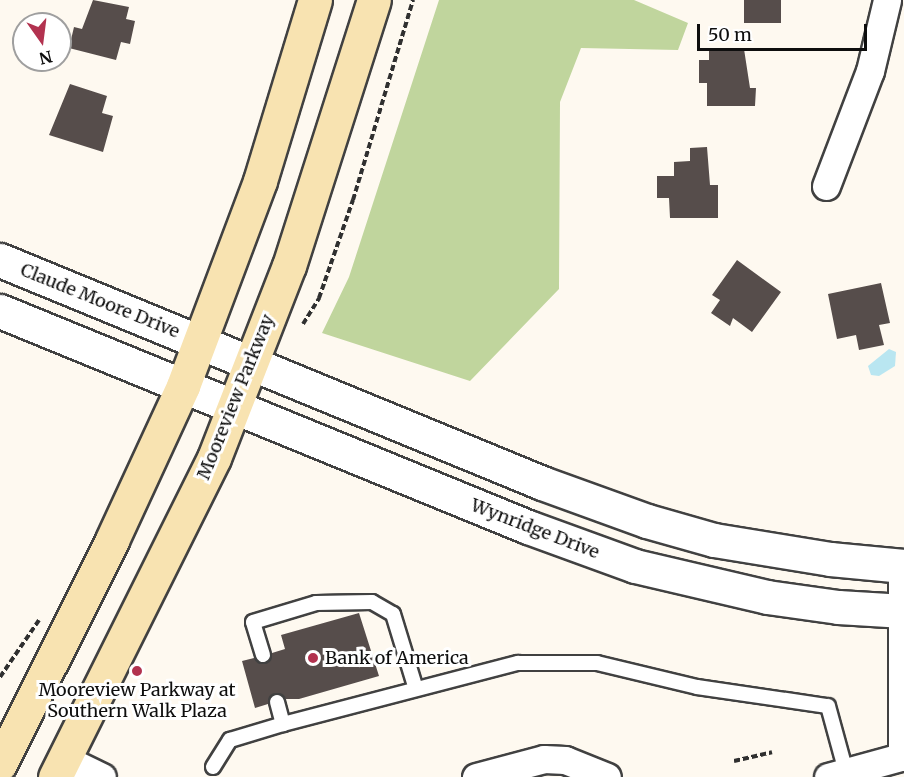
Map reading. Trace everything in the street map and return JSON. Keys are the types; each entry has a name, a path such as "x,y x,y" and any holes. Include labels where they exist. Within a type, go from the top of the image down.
{"main road":[{"path":"0,764 112,540 183,386 260,181 315,0"},
{"name":"Mooreview Parkway","path":"60,768 194,499 234,408 326,158 374,0"}],"street":[{"path":"826,186 870,71 887,0"},
{"name":"Claude Moore Drive","path":"0,260 200,342"},
{"path":"0,311 183,386"},
{"path":"200,342 542,483 646,521 726,542 830,559 903,566 903,761 837,775"},
{"name":"Wynridge Drive","path":"183,386 528,527 635,566 767,597 902,611"},
{"path":"476,777 544,759 565,760 607,777"},
{"path":"60,768 102,777"}],"lane":[{"path":"263,655 253,622 316,603 372,602 393,614 416,689"},
{"path":"213,766 230,740 283,724 518,663 597,663 697,687 828,706 837,775"},
{"path":"277,702 283,724"}],"path":[{"path":"303,324 319,298 353,200 413,0"},
{"path":"734,761 772,752"}],"green space":[{"path":"439,0 634,0 688,23 678,50 581,48 560,102 559,289 470,381 322,333 349,277"}],"water":[{"path":"889,349 896,352 895,366 879,376 871,375 868,366"}],"building":[{"path":"93,0 129,7 126,19 135,21 130,44 121,42 116,60 72,49 74,27 82,29"},
{"path":"744,0 781,0 781,23 744,23"},
{"path":"709,49 744,49 750,88 756,88 755,106 707,106 707,83 699,83 699,60 709,60"},
{"path":"70,84 107,96 102,113 113,116 103,152 49,135"},
{"path":"707,147 710,185 718,185 718,218 670,218 669,198 657,198 657,176 674,176 674,162 690,161 690,148"},
{"path":"737,260 781,292 752,332 733,318 730,326 711,313 720,300 712,295"},
{"path":"881,283 890,323 879,325 884,345 859,350 856,335 837,339 828,294"},
{"name":"Bank of America","path":"359,613 379,676 299,699 286,699 275,693 268,704 255,708 242,661 254,658 266,663 272,653 285,649 281,635"}],"place":[{"name":"Bank of America","path":"313,658"},
{"name":"Mooreview Parkway at Southern Walk Plaza","path":"137,671"}]}
